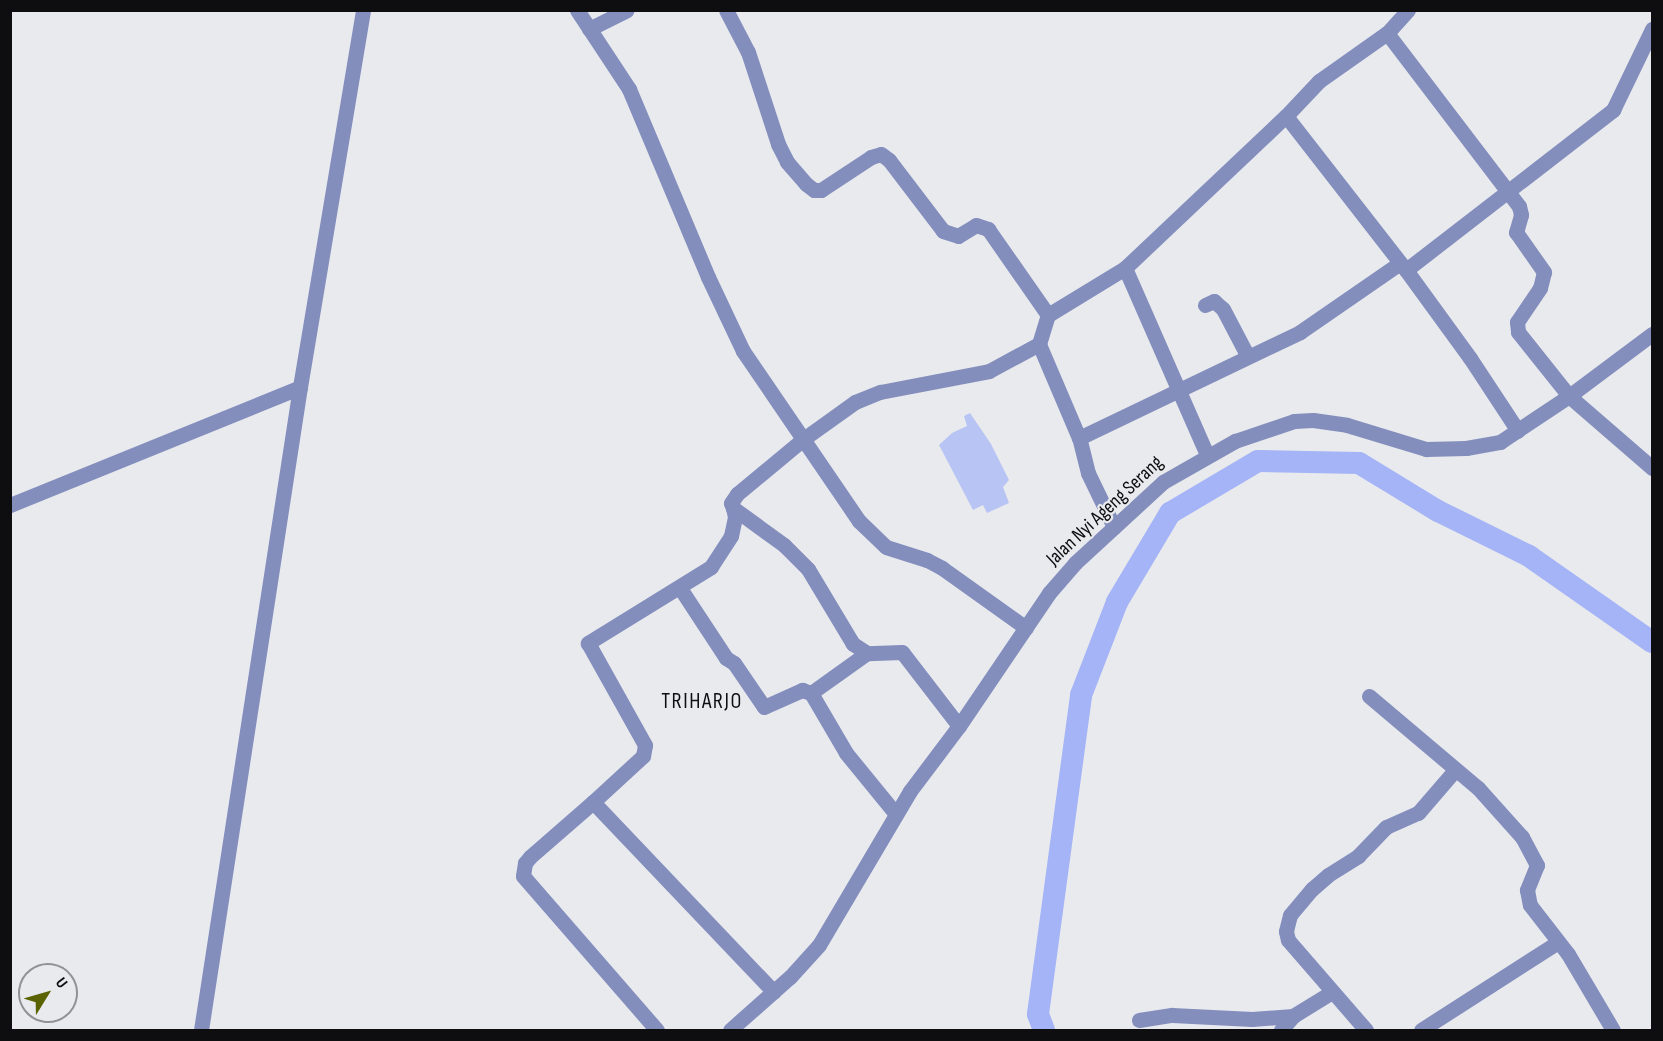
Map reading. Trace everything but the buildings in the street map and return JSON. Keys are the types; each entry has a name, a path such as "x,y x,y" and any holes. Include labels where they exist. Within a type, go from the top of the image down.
{"street":[{"path":"577,10 629,89 708,277 743,351 859,522 886,547 927,560 942,568 1026,628"},
{"path":"589,29 627,10"},
{"path":"726,10 748,52 778,144 787,162 806,184 814,190 821,190 872,157 881,154 889,160 943,231 958,236 976,225 988,229 1048,315"},
{"path":"1114,526 1088,473 1079,438 1039,344 1048,315 1125,268 1286,116 1319,81 1387,33 1408,10"},
{"path":"201,1030 300,387 366,12"},
{"path":"1079,438 1247,355 1300,332 1403,266 1613,110 1653,29"},
{"path":"1387,33 1508,189 1521,210 1516,232 1544,272 1540,288 1517,322 1518,332 1569,396 1653,468"},
{"path":"1286,116 1403,266 1470,358 1518,431"},
{"path":"1125,268 1208,454"},
{"path":"1205,305 1214,301 1223,309 1247,355"},
{"name":"Jalan Nyi Ageng Serang","path":"730,1030 774,992 819,945 896,814 1049,593 1075,563 1163,482 1208,454 1264,430 1303,420 1347,425 1426,449 1488,445 1500,442 1569,396 1653,334"},
{"path":"657,1030 523,876 525,863 530,857 643,756 645,745 588,643 711,567 721,554 735,526 733,508 730,503 737,494 802,440 855,402 880,392 989,371 1039,344"},
{"path":"10,505 300,387"},
{"path":"733,508 783,545 808,569 853,644 867,653"},
{"path":"680,588 726,658 734,663 764,707 802,690 811,693 846,753 896,814"},
{"path":"811,693 867,653 902,652 959,726"},
{"path":"1369,696 1478,788 1526,844 1537,865 1527,890 1528,900 1568,954 1613,1030"},
{"path":"1366,1030 1288,940 1286,931 1290,915 1312,889 1328,875 1358,856 1386,827 1418,813 1455,770"},
{"path":"593,802 774,992"},
{"path":"1420,1030 1558,942"},
{"path":"1281,1030 1293,1016 1332,992"},
{"path":"1139,1020 1172,1015 1252,1019 1293,1016"}],"shaded area":[{"path":"970,413 991,444 1009,480 1003,487 1009,503 987,513 983,505 973,510 939,445 952,433 967,426 964,416"}],"waterway":[{"path":"1044,1030 1038,1014 1081,695 1117,602 1170,513 1258,461 1359,463 1438,511 1529,556 1652,642"}],"district":[{"name":"TRIHARJO","path":"702,702"}]}
